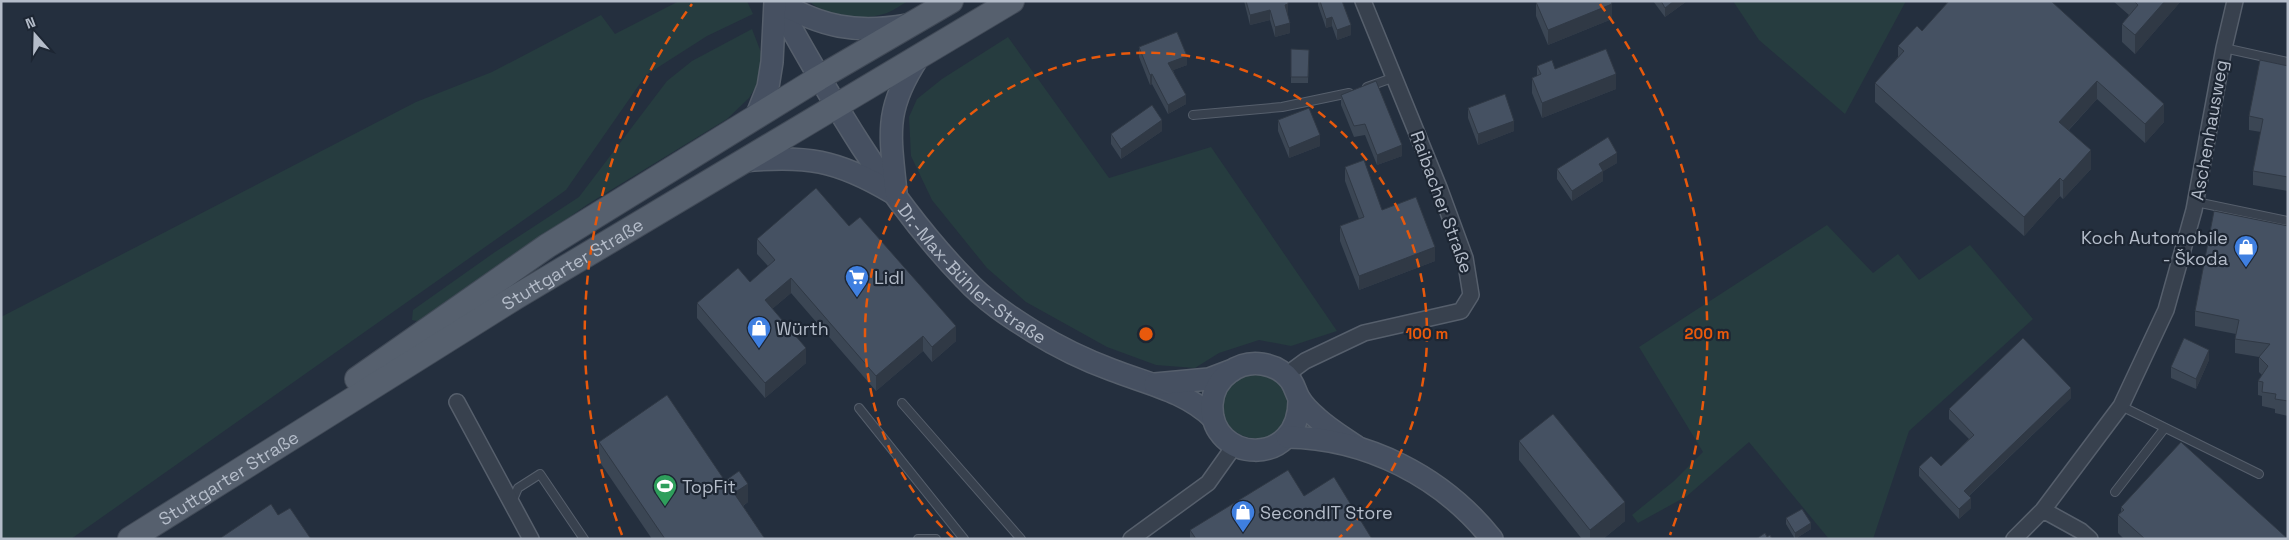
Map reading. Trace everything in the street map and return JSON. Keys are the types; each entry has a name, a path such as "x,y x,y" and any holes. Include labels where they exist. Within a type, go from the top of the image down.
{"main road":[{"name":"Stuttgarter Straße","path":"134,536 547,246 756,117 815,70 910,25 951,1"},
{"name":"Stuttgarter Straße","path":"134,536 516,298 1012,1"}],"street":[{"name":"Raibacher Straße","path":"1286,375 1305,361 1364,333 1461,311 1471,295 1471,282 1465,258 1395,77 1363,1"},
{"name":"Aschenhausweg","path":"2014,539 2043,510 2121,406 2166,310 2196,202 2224,48 2235,1"},
{"path":"756,117 768,87 778,5 826,24 854,30 882,30 910,25"},
{"name":"Dr.-Max-Bühler-Straße","path":"778,5 836,106 896,194 966,280 999,308 1073,354 1155,384 1199,404 1213,418"},
{"path":"896,194 890,123 897,97 905,78 918,58"},
{"path":"744,161 783,157 823,162 861,174 896,194"},
{"path":"1299,398 1296,426 1288,437 1266,449 1250,450 1235,445 1221,434 1213,418 1215,392 1224,376 1231,371 1253,363 1276,368 1286,375 1299,398 1316,418 1357,447"},
{"name":"Dr.-Max-Bühler-Straße","path":"1155,384 1209,379 1231,371"},
{"path":"457,402 531,539"},
{"path":"1288,437 1307,437 1357,447 1407,467 1444,490 1474,516 1492,539"},
{"path":"1131,539 1208,483 1235,445"},
{"path":"2043,510 2082,531 2090,539"}],"lane":[{"path":"2224,48 2288,62"},
{"path":"1193,115 1282,107 1328,99 1395,77"},
{"path":"2196,202 2288,221"},
{"path":"902,403 1021,539"},
{"path":"2121,406 2164,429 2259,474"},
{"path":"859,408 964,539"},
{"path":"2115,492 2164,429"},
{"path":"511,504 518,488 540,474 584,539"},
{"path":"918,539 936,539"}],"green space":[{"path":"679,1 747,1 753,14 707,36 646,75 566,190 71,539 1,539 1,317 416,102 492,72 601,15 615,34"},
{"path":"809,1 908,1 887,13 857,17 826,11"},
{"path":"1733,1 1906,1 1845,114 1759,40"},
{"path":"752,29 762,55 758,83 749,98 727,119 588,204 422,322 412,320 413,310 495,252 579,197 667,81 692,61"},
{"path":"1008,37 1109,178 1211,147 1337,331 1291,346 1259,340 1219,353 1195,368 1156,365 1107,347 1026,302 987,268 932,200 911,156 909,117 917,99 942,79"},
{"path":"1827,225 1873,273 1898,254 1919,280 1970,245 2033,319 1909,431 1873,539 1829,539 1749,442 1687,496 1638,523 1632,515 1674,481 1703,452 1639,347"},
{"path":"1269,372 1291,395 1290,416 1280,430 1268,436 1256,438 1244,436 1233,430 1225,421 1222,409 1224,395 1237,376"}],"building":[{"path":"1246,1 1288,1 1288,4 1285,5 1290,23 1275,27 1270,10 1250,15"},
{"path":"1320,1 1342,1 1351,25 1337,30 1332,17 1326,19"},
{"path":"1611,1 1612,4 1548,30 1536,2"},
{"path":"1661,1 1674,1 1665,8"},
{"path":"1949,1 2051,1 2164,104 2145,124 2097,81 2059,122 2091,150 2063,181 2060,178 2024,217 1875,83 1904,51 1898,46 1917,26 1922,31"},
{"path":"2134,1 2165,1 2135,35 2122,24 2138,5"},
{"path":"1177,32 1187,56 1168,63 1186,95 1168,105 1152,74 1150,75 1139,47"},
{"path":"1291,49 1309,50 1308,77 1291,77"},
{"path":"1606,49 1616,74 1542,103 1532,78 1541,74 1537,66 1552,60 1555,69"},
{"path":"2260,60 2288,66 2288,177 2253,171 2263,119 2249,116"},
{"path":"1376,81 1402,145 1377,155 1365,124 1354,126 1341,95"},
{"path":"1505,94 1514,121 1478,134 1468,108"},
{"path":"1152,105 1162,120 1121,149 1111,134"},
{"path":"1309,108 1320,135 1289,148 1278,120"},
{"path":"1608,137 1617,153 1599,164 1603,171 1572,191 1557,169"},
{"path":"1364,160 1382,210 1416,197 1435,247 1359,276 1340,226 1364,217 1345,167"},
{"name":"Lidl","path":"816,188 849,226 860,217 956,326 932,347 923,336 876,376 791,278 765,300 806,348 765,383 697,303 738,268 750,282 775,260 757,239"},
{"path":"2214,211 2288,226 2288,401 2275,399 2276,394 2262,392 2263,382 2258,381 2268,366 2259,357 2270,344 2235,339 2239,320 2195,311"},
{"path":"2023,338 2071,388 1964,491 1971,498 1959,509 1919,467 1931,456 1941,466 1974,435 1949,409"},
{"path":"2184,338 2209,350 2196,379 2171,367"},
{"path":"667,395 725,481 739,471 748,484 734,493 765,539 665,539 599,442"},
{"path":"1553,414 1625,502 1590,530 1519,441"},
{"path":"2181,442 2288,539 2145,539 2118,515 2124,510 2121,507"},
{"path":"1288,470 1304,496 1334,477 1372,539 1196,539 1190,530"},
{"path":"271,504 278,515 290,508 311,539 219,539"},
{"path":"1802,509 1811,523 1795,533 1786,518"},
{"path":"1765,533 1767,537 1770,535 1772,539 1756,539"}],"place":[{"name":"Koch Automobile - Škoda","path":"2246,268"},
{"name":"Lidl","path":"857,298"},
{"name":"Würth","path":"759,349"},
{"name":"TopFit","path":"665,507"},
{"name":"SecondIT Store","path":"1243,533"}]}
